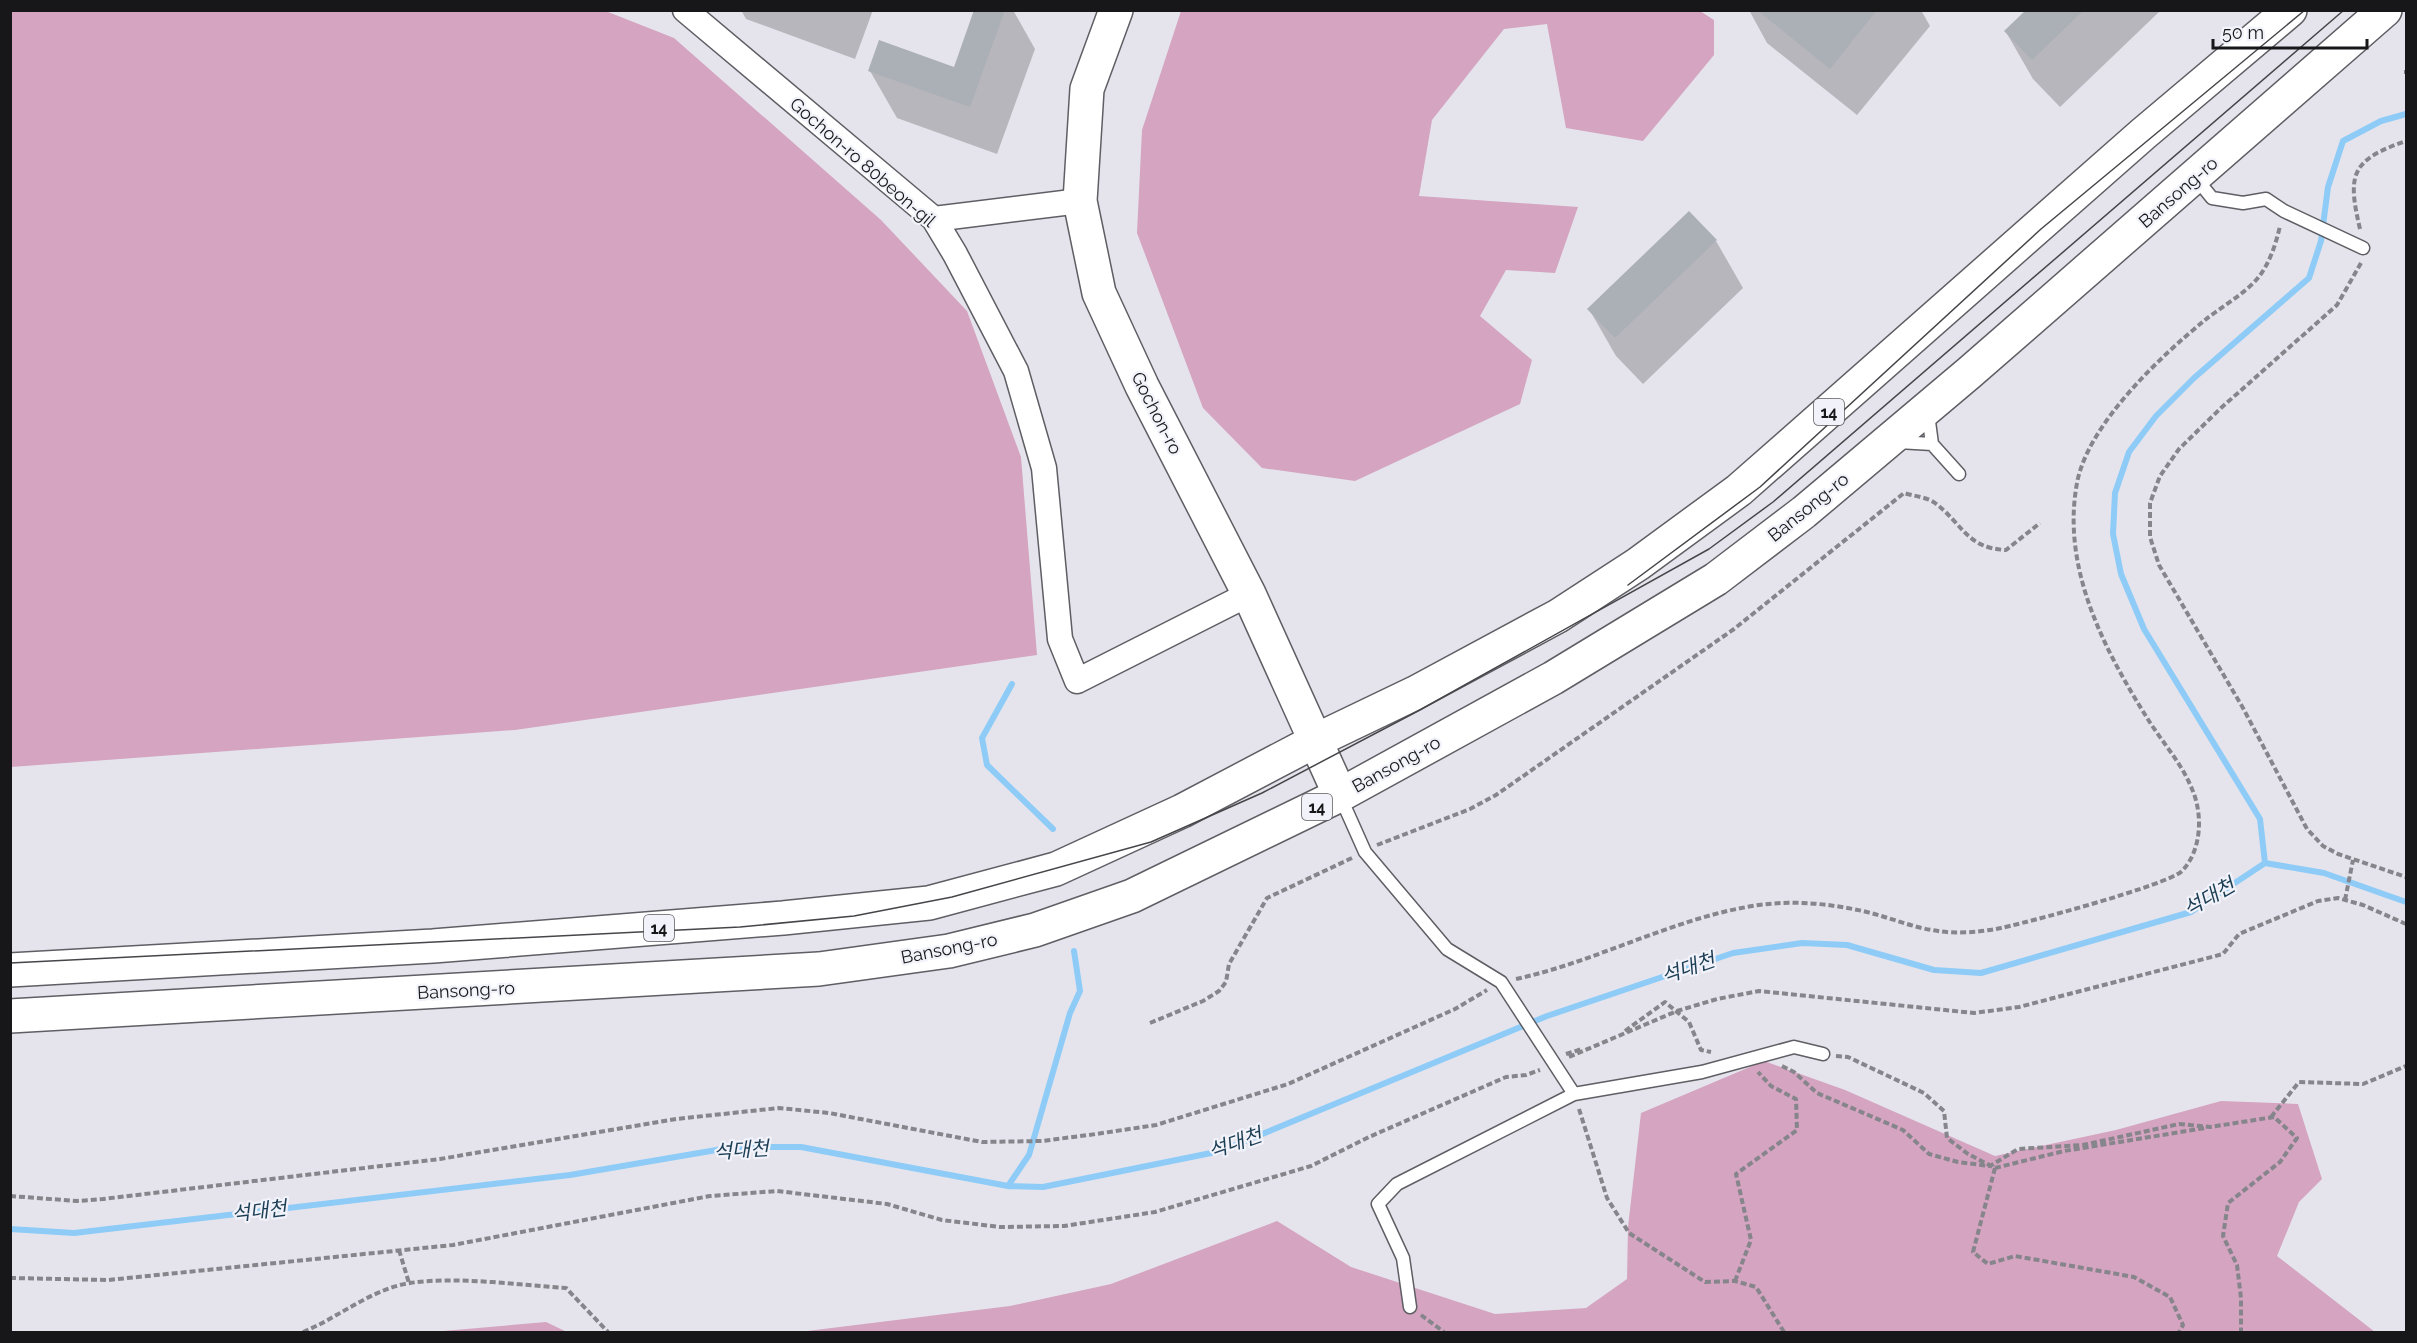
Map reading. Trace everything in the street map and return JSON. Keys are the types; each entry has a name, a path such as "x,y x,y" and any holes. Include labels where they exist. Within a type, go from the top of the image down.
{"main road":[{"name":"Gochon-ro","path":"1116,10 1087,88 1080,201 1099,293 1142,386 1249,594 1340,795"},
{"name":"14","path":"10,970 433,946 771,919 929,903 1056,869 1182,811 1317,740 1415,693 1558,616 1638,564 1739,490 2143,134 2290,10"},
{"name":"Bansong-ro","path":"10,1016 819,969 949,951 1035,930 1132,896 1340,795 1553,678 1716,579 1804,512 1927,408 2385,10"}],"street":[{"name":"Gochon-ro 80beon-gil","path":"685,10 934,219 955,254 1016,371 1044,468 1060,639 1077,681 1249,594"},
{"path":"934,219 1080,201"}],"lane":[{"path":"2195,177 2212,198 2243,203 2266,199 2287,213 2363,248"},
{"path":"1927,408 1932,444 1959,474"},
{"path":"1887,442 1932,444"},
{"path":"1340,795 1365,852 1447,950 1501,982 1542,1047 1555,1060 1574,1094"},
{"path":"1410,1307 1403,1258 1378,1204 1397,1184 1574,1094 1702,1072 1794,1047 1823,1054"}],"path":[{"path":"2406,141 2368,157 2355,173 2352,196 2363,248 2361,266 2337,305 2221,408 2179,449 2160,476 2150,503 2150,537 2159,565 2243,708 2307,829 2323,846 2353,862 2406,877"},
{"path":"10,1196 77,1201 103,1199 440,1159 676,1119 779,1108 829,1113 982,1142 1042,1141 1156,1125 1288,1084 1444,1013 1501,982 1541,974 1651,934 1757,905 1794,901 1826,905 1865,912 1936,931 1962,932 1994,929 2038,918 2160,882 2181,873 2195,853 2199,832 2193,790 2148,719 2092,614 2082,588 2074,501 2078,477 2107,421 2155,363 2256,280 2270,256 2287,213"},
{"path":"1150,1023 1203,1001 1219,991 1226,982 1229,964 1267,898 1391,838 1470,809 1496,795 1734,629 1904,493 1933,502 1980,546 1993,549 2006,550 2040,522"},
{"path":"2345,898 2353,862"},
{"path":"10,1278 108,1280 453,1245 710,1196 777,1191 876,1202 942,1220 1000,1227 1064,1226 1155,1212 1311,1166 1369,1137 1506,1077 1526,1076 1555,1060 1677,1011 1717,999 1759,991 1974,1013 2019,1007 2223,954 2239,934 2318,901 2345,898 2406,924"},
{"path":"1555,1060 1612,1041 1665,1002 1689,1022 1701,1050 1722,1053"},
{"path":"1823,1054 1848,1057 1924,1093 1944,1111 1947,1138 1968,1154 1993,1167"},
{"path":"1735,1281 1750,1240 1736,1174 1797,1130 1796,1098 1771,1086 1747,1060"},
{"path":"1773,1062 1794,1072 1817,1093 1903,1130 1929,1154 1958,1162 1993,1167 2064,1151 2274,1117 2297,1138 2280,1162 2228,1203 2223,1236 2237,1265 2241,1299 2241,1332"},
{"path":"2179,1332 2183,1325 2170,1297 2134,1277 2015,1256 1988,1264 1973,1252 1993,1167 2018,1149 2083,1145 2179,1124 2210,1127 2271,1118 2299,1082 2364,1084 2406,1066"},
{"path":"1574,1094 1607,1198 1629,1233 1705,1282 1735,1281 1756,1287 1784,1332"},
{"path":"399,1250 409,1283"},
{"path":"303,1332 363,1300 409,1283 474,1282 566,1288 608,1332"},
{"path":"1410,1307 1444,1332"}],"shaded area":[{"path":"11,10 603,10 674,38 881,220 967,311 1021,457 1037,655 515,730 11,767"},
{"path":"1181,11 1700,11 1714,20 1714,55 1643,141 1566,128 1547,24 1504,29 1432,120 1419,196 1578,207 1555,273 1506,270 1480,316 1532,360 1520,404 1355,481 1262,468 1203,408 1137,233 1142,130"},
{"path":"1764,1061 1845,1090 1995,1156 2116,1130 2221,1101 2298,1104 2322,1179 2299,1202 2277,1256 2375,1332 799,1332 1010,1306 1111,1284 1277,1221 1351,1267 1495,1314 1586,1308 1627,1279 1628,1227 1641,1113"},
{"path":"546,1322 567,1332 431,1332"}],"building":[{"path":"974,10 1005,10 970,107 868,71 879,40 954,67"},
{"path":"1757,10 1877,10 1830,69"},
{"path":"2026,10 2084,10 2032,60 2004,31"},
{"path":"1689,211 1717,240 1615,338 1587,309"}],"waterway":[{"path":"2265,863 2260,819 2144,629 2121,574 2113,534 2115,493 2129,452 2156,416 2194,378 2309,278 2321,241 2328,187 2343,141 2381,121 2406,114"},
{"path":"1012,684 982,738 987,765 1053,829"},
{"name":"석대천","path":"10,1229 74,1233 570,1175 734,1147 801,1147 1008,1186 1043,1187 1221,1151 1547,1016 1733,953 1802,943 1847,945 1934,970 1981,973 2191,912 2265,863 2324,873 2406,902"},
{"path":"1008,1186 1029,1155 1070,1013 1080,991 1074,951"}],"tram line":[{"path":"1628,585 1760,487 2041,229 2305,10"},
{"path":"10,963 740,927 854,916 952,897 1151,842 1262,793 1418,711 1709,549 1773,502 2344,10"}]}
